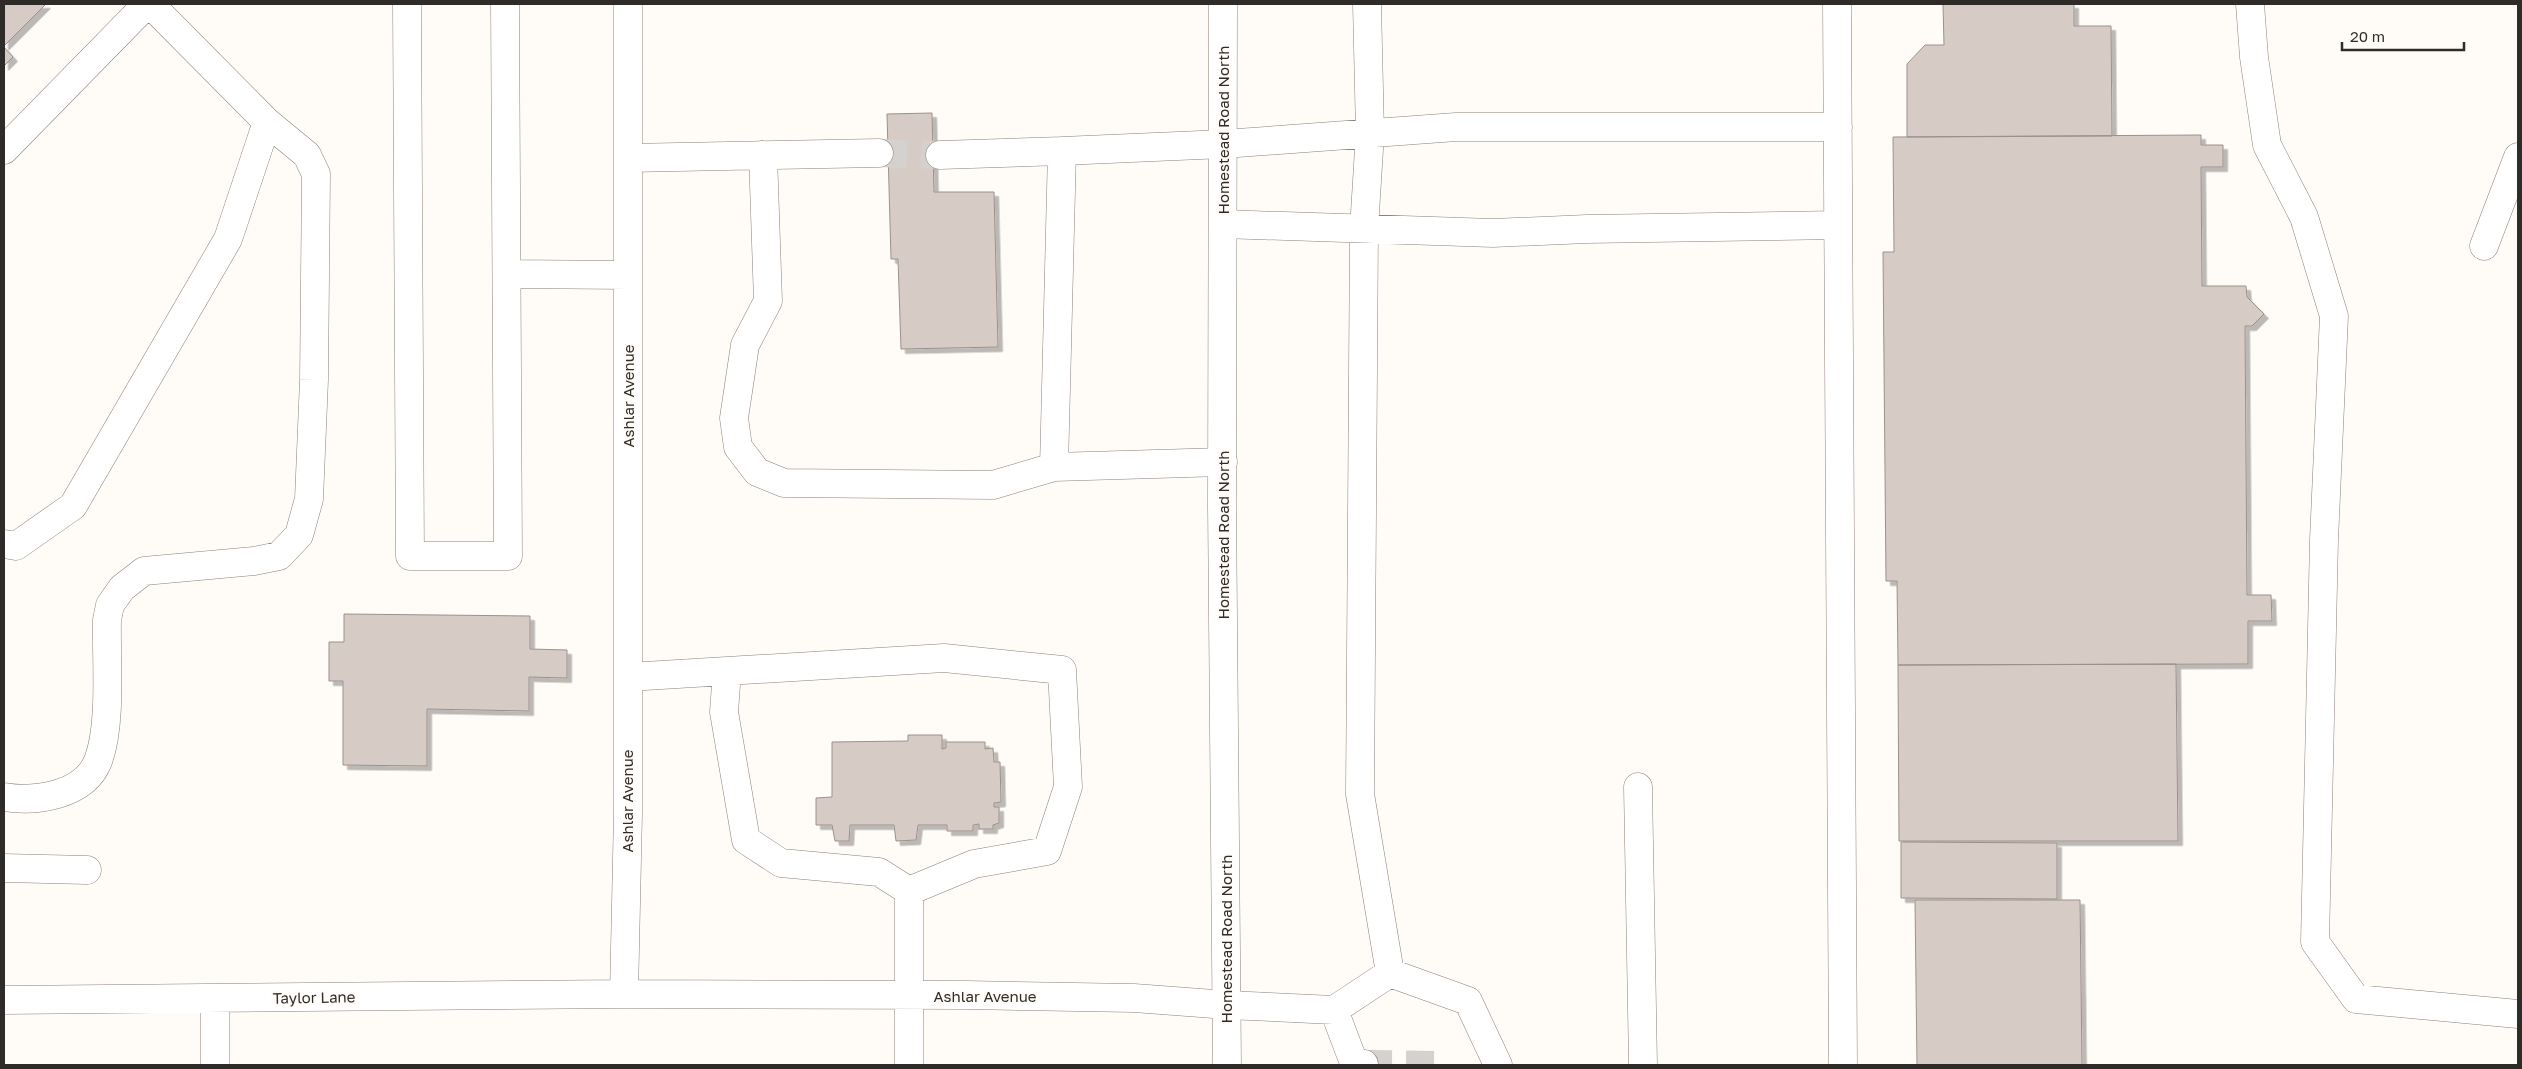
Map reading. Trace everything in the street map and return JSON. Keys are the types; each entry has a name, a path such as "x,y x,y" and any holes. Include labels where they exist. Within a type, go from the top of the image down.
{"street":[{"path":"4,150 149,4 267,122 307,155 316,174 314,380 310,499 299,535 279,556 254,561 144,571 122,588 110,605 107,620 105,733 97,763 83,780 65,793 20,799 4,797"},
{"path":"407,4 410,556 508,556 505,4"},
{"name":"Ashlar Avenue","path":"628,4 628,677 624,994 1134,998 1334,1010"},
{"name":"Homestead Road North","path":"1223,4 1223,462 1227,1065"},
{"path":"1367,4 1370,133 1364,229 1360,794 1390,973"},
{"path":"1837,4 1843,1065"},
{"path":"2250,4 2254,57 2267,146 2304,217 2334,316 2324,540 2315,942 2356,999 2518,1014"},
{"path":"4,544 16,546 73,506 228,240 267,122"},
{"path":"940,155 1224,144 1456,127 1838,127"},
{"path":"1054,467 1062,151"},
{"path":"628,158 879,153"},
{"path":"763,155 768,301 745,346 734,418 738,447 758,472 784,483 993,485 1054,467 1223,462"},
{"path":"2484,246 2518,157"},
{"path":"1223,224 1493,233 1597,228 1838,225"},
{"path":"507,274 628,275"},
{"path":"628,677 944,658 1062,670 1068,787 1047,851 974,864 909,892"},
{"path":"727,671 724,712 746,840 782,863 879,872 909,892"},
{"path":"1638,786 1643,1065"},
{"path":"4,868 87,870"},
{"path":"909,892 907,996 909,1065"},
{"path":"1364,1064 1354,1063 1334,1010 1390,973"},
{"path":"1390,973 1468,1001 1498,1065"},
{"name":"Taylor Lane","path":"4,1000 624,994"},
{"path":"215,998 215,1065"}],"building":[{"path":"4,4 46,4 4,46"},
{"path":"1943,4 2074,4 2074,26 2111,26 2112,136 1907,137 1907,64 1925,45 1944,45"},
{"path":"4,47 13,57 4,66"},
{"path":"932,113 934,192 994,192 998,347 901,349 898,259 891,259 887,114"},
{"path":"2201,135 2201,145 2223,145 2223,167 2201,167 2202,286 2246,286 2247,297 2264,314 2252,326 2245,326 2247,595 2271,595 2272,621 2248,621 2248,664 1898,665 1897,581 1886,581 1883,252 1894,252 1893,137"},
{"path":"344,614 530,616 530,649 567,650 567,678 529,677 529,711 427,709 427,766 343,765 343,681 329,681 329,642 344,642"},
{"path":"2176,664 2178,841 1899,841 1898,665"},
{"path":"908,735 942,735 942,749 946,748 946,742 985,742 985,749 993,748 994,762 1000,762 1001,802 994,803 994,807 999,807 999,823 993,825 993,829 979,829 979,824 973,825 973,831 947,831 947,825 918,825 916,840 896,841 894,825 850,825 849,841 835,841 832,825 816,825 816,798 832,797 832,742 908,741"},
{"path":"1901,842 2057,843 2057,899 1901,898"},
{"path":"1915,900 2080,900 2082,1065 1917,1065"}],"tunnel":[{"path":"879,153 940,155"},
{"path":"1364,1064 1444,1065"}]}
